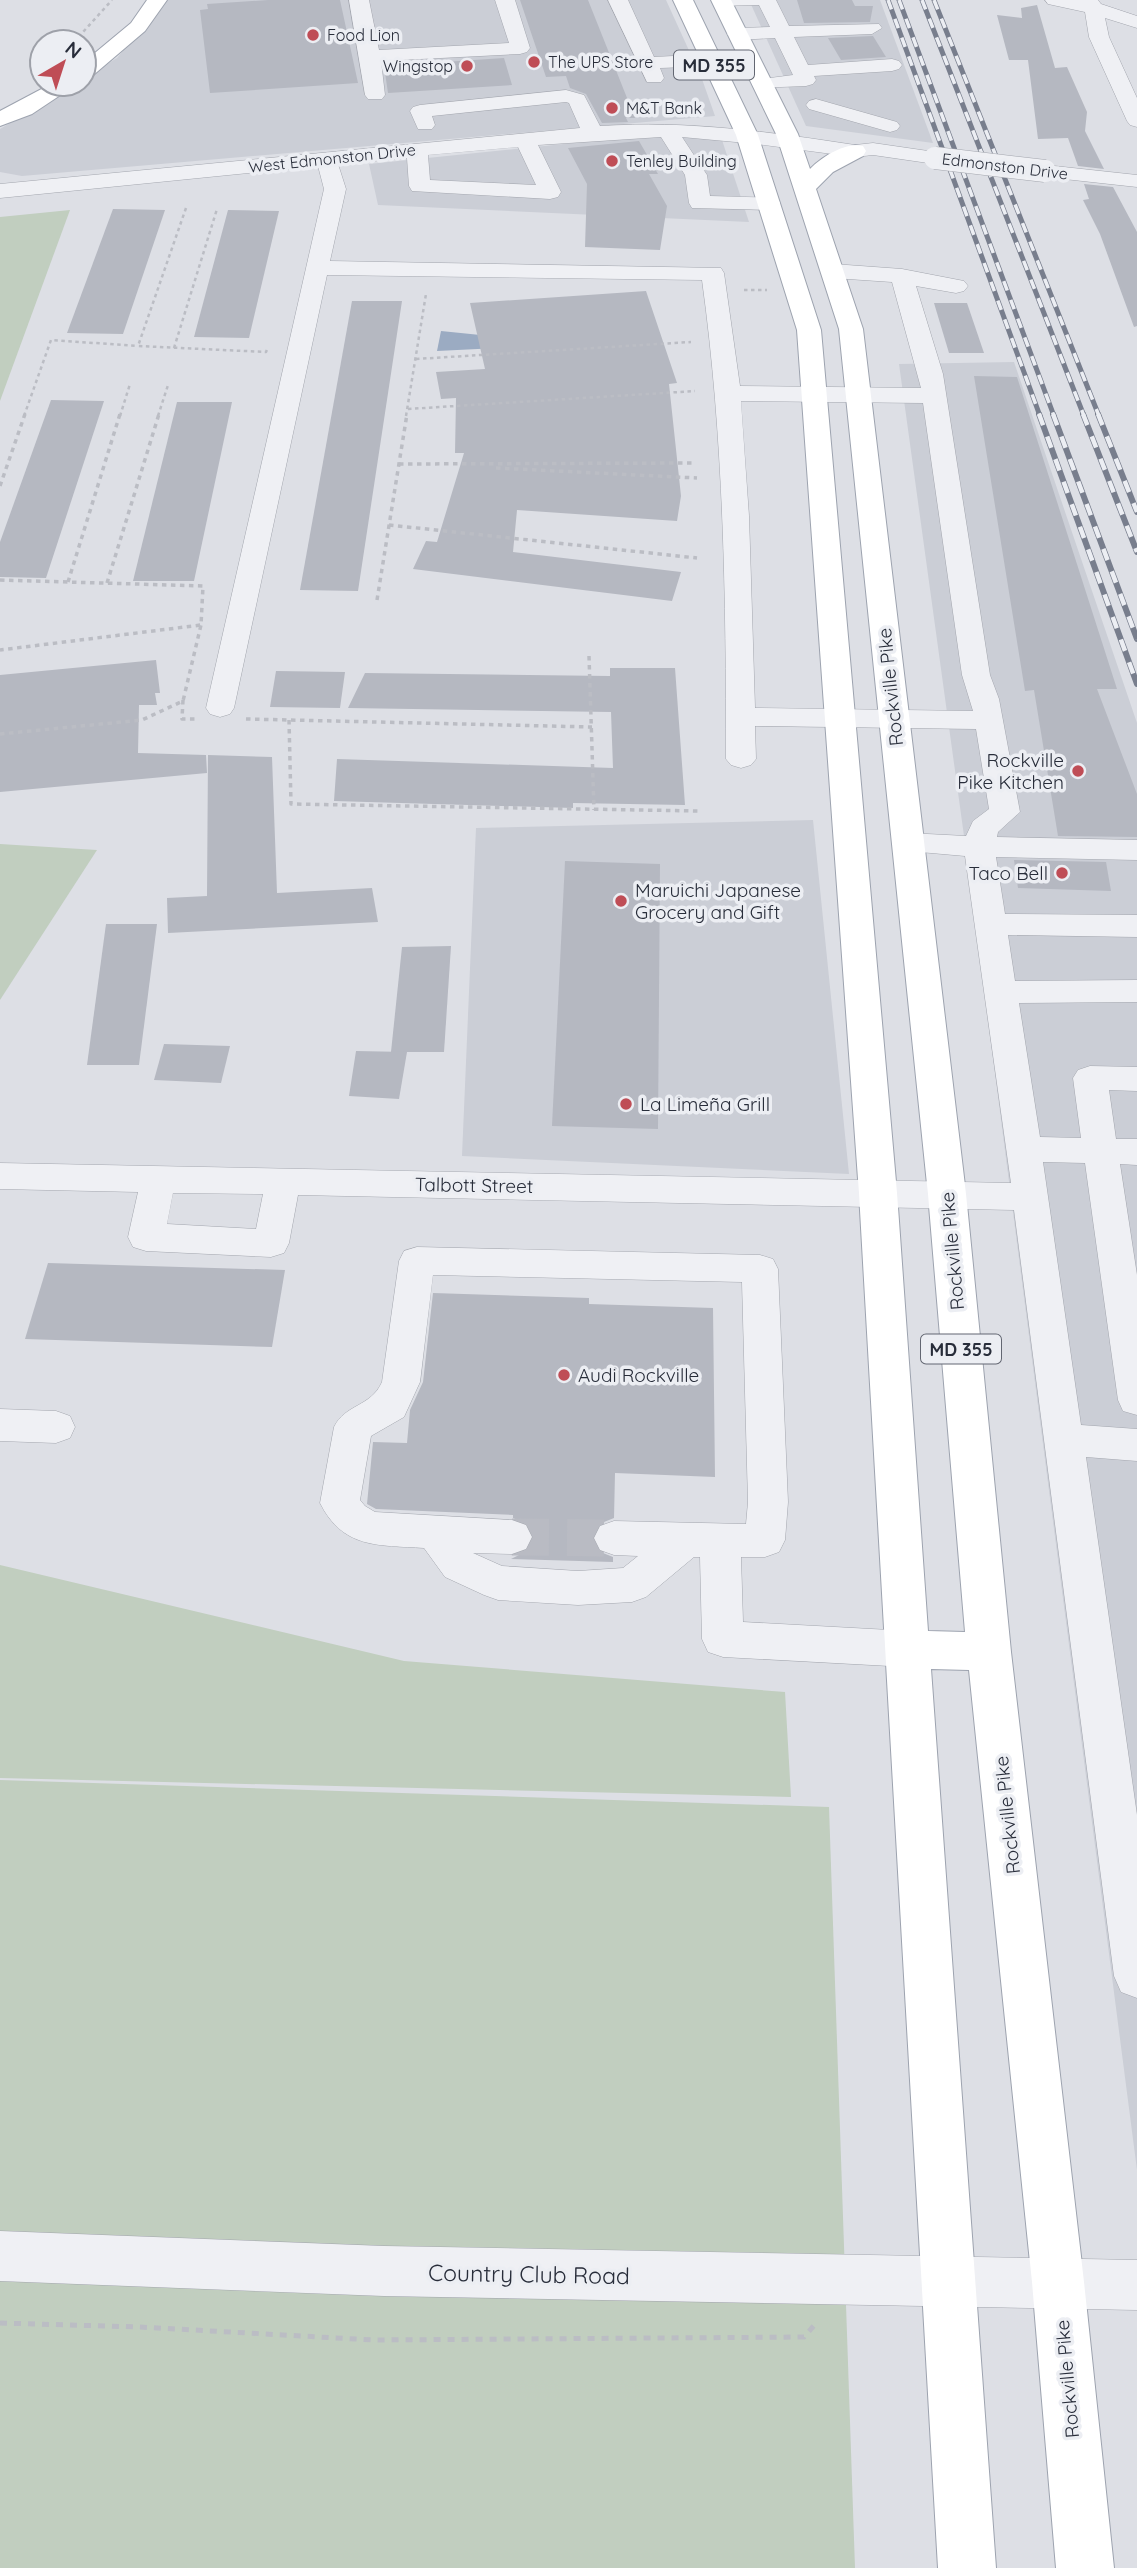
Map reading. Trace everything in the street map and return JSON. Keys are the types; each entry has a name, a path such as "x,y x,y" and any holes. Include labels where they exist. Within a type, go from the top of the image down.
{"main road":[{"path":"98,60 138,27 157,0"},
{"name":"Rockville Pike","path":"683,0 712,61 769,130 805,187 851,329 947,1194 989,1652 1058,2282 1085,2568"},
{"name":"Rockville Pike","path":"721,1 762,84 769,130 769,203 808,330 878,1193 967,2568"},
{"path":"0,101 28,85"},
{"path":"0,120 42,98"},
{"path":"805,187 825,167 872,150"},
{"path":"908,1649 989,1652"}],"street":[{"path":"359,0 375,95"},
{"path":"370,56 520,48 505,0"},
{"path":"618,0 651,71 712,61"},
{"path":"721,1 754,0"},
{"path":"766,0 808,86 890,126"},
{"path":"1055,0 1091,4 1137,22"},
{"path":"1091,4 1099,37 1137,121"},
{"path":"737,34 872,28"},
{"path":"769,130 808,86 892,65"},
{"path":"762,84 857,84"},
{"path":"425,125 420,111 566,96 577,99 593,132"},
{"path":"881,105 890,126"},
{"path":"872,150 890,126"},
{"path":"659,130 696,175 700,203 769,203"},
{"name":"West Edmonston Drive","path":"4,190 593,132 769,130"},
{"name":"Edmonston Drive","path":"769,130 872,150 1137,181"},
{"path":"416,150 420,186 550,192 526,139"},
{"path":"213,713 335,189 326,159"},
{"path":"318,268 713,273 722,329 735,480 741,760"},
{"path":"832,271 902,276 956,286"},
{"path":"902,276 931,374 976,675 985,699 1005,812 984,828 979,847 1137,1976"},
{"path":"728,393 934,396"},
{"path":"908,843 1137,850"},
{"path":"990,925 1137,926"},
{"path":"1000,992 1137,991"},
{"path":"1137,1079 1090,1078 1137,1400"},
{"path":"1023,1149 1137,1152"},
{"name":"Talbott Street","path":"0,1176 947,1194 1030,1198"},
{"path":"158,1179 146,1237 271,1243 283,1181"},
{"path":"512,1537 370,1528 351,1518 340,1503 352,1427 390,1406 401,1382 417,1261 760,1269 768,1502 765,1540 614,1538"},
{"path":"0,1425 56,1427"},
{"path":"1063,1439 1137,1445"},
{"path":"435,1532 459,1564 498,1583 578,1588 632,1585 703,1540"},
{"path":"703,1540 723,1639 908,1649"},
{"name":"Country Club Road","path":"0,2256 384,2271 1137,2285"}],"lane":[{"path":"741,717 989,720"}],"path":[{"path":"87,28 112,0"},
{"path":"138,346 187,208"},
{"path":"174,348 217,209"},
{"path":"377,600 428,285"},
{"path":"0,486 51,340 267,352 271,339"},
{"path":"416,359 691,342"},
{"path":"68,582 130,384"},
{"path":"107,583 168,385"},
{"path":"408,409 695,391"},
{"path":"457,466 696,463"},
{"path":"399,464 696,478"},
{"path":"389,525 697,558"},
{"path":"0,580 203,586 201,625 183,701 183,719 213,713"},
{"path":"0,650 201,625"},
{"path":"589,656 594,810"},
{"path":"0,733 142,720 183,701"},
{"path":"243,719 592,727"},
{"path":"289,720 291,804 698,811"},
{"path":"0,2323 141,2327 373,2340 804,2337 820,2320"}],"shaded area":[{"path":"165,0 666,0 702,79 715,116 22,176 0,172 0,129 52,98 98,98 98,70 117,58"},
{"path":"749,0 880,0 933,143 806,126"},
{"path":"679,132 722,140 749,222 378,205 369,164"},
{"path":"1014,362 1137,723 1137,2170 968,865 899,364"},
{"path":"813,820 849,1174 462,1156 476,828"}],"green space":[{"path":"70,210 0,401 0,217"},
{"path":"0,844 97,850 0,1000"},
{"path":"0,1565 404,1661 785,1692 791,1797 0,1778"},
{"path":"0,1780 829,1807 855,2568 0,2568"}],"water":[{"path":"441,331 500,337 498,348 437,351"}],"building":[{"path":"268,0 340,0 358,83 210,93 200,10 208,9 207,4"},
{"path":"520,0 588,0 635,118 626,118 628,122 602,123 586,94 570,88 566,76 546,77"},
{"path":"797,0 852,0 855,6 873,6 870,22 804,23"},
{"path":"1037,5 1055,68 1067,67 1087,112 1085,131 1104,169 1078,166 1068,138 1038,139 1028,60 1009,60 997,15 1022,18 1021,8"},
{"path":"873,36 886,57 841,60 828,38"},
{"path":"504,58 512,85 388,93 384,66"},
{"path":"639,141 658,174 649,174 667,206 660,250 585,247 587,184 568,148"},
{"path":"1084,184 1113,187 1137,232 1137,326 1134,327 1100,234 1083,200 1089,199"},
{"path":"113,209 165,210 123,334 67,333"},
{"path":"228,210 279,211 249,338 194,337"},
{"path":"646,291 677,383 669,384 681,496 677,521 517,510 513,552 681,572 672,601 413,569 426,541 437,542 464,453 455,453 456,398 441,399 436,372 485,369 470,303"},
{"path":"352,301 402,301 358,591 300,590"},
{"path":"934,303 967,303 984,353 949,353"},
{"path":"974,376 1017,377 1117,689 1097,689 1137,794 1137,837 1058,836 1034,690 1025,691"},
{"path":"51,400 104,401 46,578 0,577 0,542"},
{"path":"177,402 232,402 194,581 133,581"},
{"path":"156,660 160,693 155,693 157,705 139,705 138,753 206,755 207,773 0,792 0,675"},
{"path":"610,668 675,668 685,805 573,803 573,808 334,801 337,759 613,768 611,712 348,708 365,673 610,676"},
{"path":"276,671 345,672 340,708 270,707"},
{"path":"208,755 272,757 277,893 372,888 378,922 168,933 167,898 207,896"},
{"name":"Taco Bell","path":"1014,860 1106,862 1111,891 1018,888"},
{"path":"565,861 660,864 658,1129 552,1126"},
{"path":"106,924 157,924 139,1065 87,1065"},
{"path":"451,946 444,1052 391,1052 402,947"},
{"path":"164,1044 230,1046 221,1083 154,1080"},
{"path":"356,1051 407,1052 399,1099 349,1096"},
{"path":"48,1263 285,1270 272,1347 25,1339"},
{"name":"Audi Rockville","path":"433,1293 589,1298 589,1304 713,1308 715,1477 615,1473 614,1518 599,1524 592,1537 598,1551 613,1557 613,1562 511,1559 527,1551 534,1538 528,1524 513,1518 513,1515 376,1509 367,1504 373,1442 407,1443 410,1410 423,1382"}],"tunnel":[{"path":"512,1537 614,1538"}],"railway":[{"path":"888,0 1040,416"},
{"path":"899,0 1054,416"},
{"path":"922,0 1084,416"},
{"path":"934,0 1099,416"},
{"path":"1039,414 1137,684"},
{"path":"1053,414 1137,639"},
{"path":"1083,414 1137,552"},
{"path":"1098,414 1137,512"}],"place":[{"name":"Food Lion","path":"313,35"},
{"name":"The UPS Store","path":"534,62"},
{"name":"Wingstop","path":"467,66"},
{"name":"M&T Bank","path":"612,108"},
{"name":"Tenley Building","path":"612,161"},
{"name":"Rockville Pike Kitchen","path":"1078,771"},
{"name":"Taco Bell","path":"1062,873"},
{"name":"Maruichi Japanese Grocery and Gift","path":"621,901"},
{"name":"La Limeña Grill","path":"626,1104"},
{"name":"Audi Rockville","path":"564,1375"}]}
